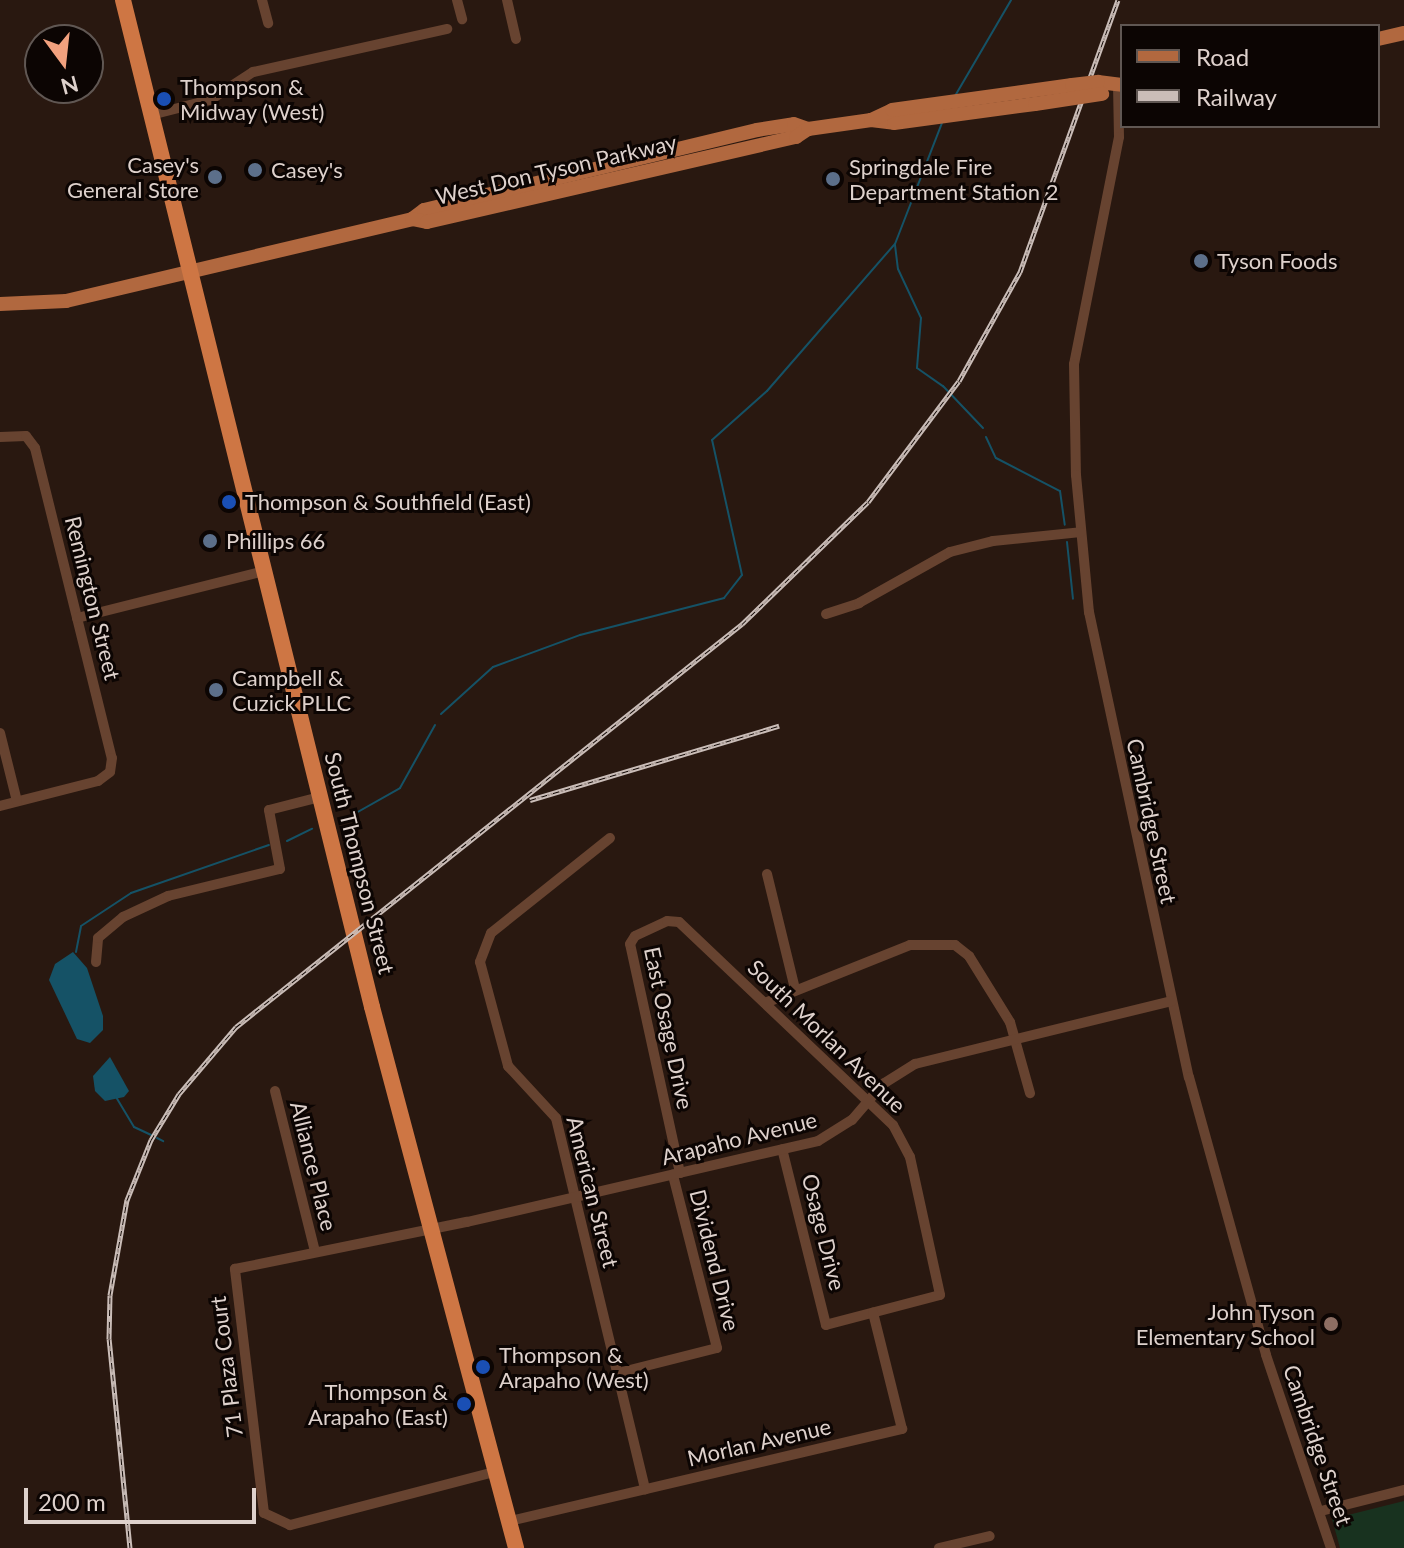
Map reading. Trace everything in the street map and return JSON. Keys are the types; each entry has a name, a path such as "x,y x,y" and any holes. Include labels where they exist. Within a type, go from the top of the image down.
{"highway":[{"name":"South Thompson Street","path":"123,0 320,797 430,1229 498,1471 516,1548"}],"main road":[{"path":"1380,39 1404,33"},
{"name":"West Don Tyson Parkway","path":"0,304 66,301 412,219 427,222 796,137 808,129 871,120 892,110 1072,85 1100,88 1120,85"},
{"path":"871,120 894,123 1035,104 1100,88"}],"street":[{"path":"262,0 268,23"},
{"path":"457,0 462,19"},
{"path":"507,0 516,39"},
{"path":"151,115 210,100 253,72 447,29"},
{"name":"Cambridge Street","path":"1120,85 1120,130 1074,364 1081,532 1097,658 1171,1001 1266,1355 1331,1548"},
{"name":"Remington Street","path":"0,437 26,436 35,448 112,758 110,772 98,781 17,801"},
{"path":"826,614 859,603 916,567 961,548 1081,532"},
{"path":"77,618 264,571"},
{"path":"0,733 17,801 0,806"},
{"path":"96,962 98,938 123,917 168,896 280,869 269,810 320,797"},
{"name":"American Street","path":"610,838 491,933 480,951 503,1055 556,1118 645,1489"},
{"path":"767,874 795,989"},
{"name":"East Osage Drive","path":"673,920 630,939 676,1174"},
{"name":"South Morlan Avenue","path":"673,920 893,1125 910,1157 940,1295 873,1313"},
{"path":"765,1003 910,945 955,945 969,956 1016,1039 1030,1093"},
{"name":"Arapaho Avenue","path":"430,1229 575,1199 836,1133 883,1084 915,1064 1171,1001"},
{"name":"Alliance Place","path":"275,1091 315,1251"},
{"name":"Osage Drive","path":"782,1149 826,1325 873,1313"},
{"name":"Dividend Drive","path":"618,1373 717,1348 676,1174"},
{"name":"71 Plaza Court","path":"430,1229 235,1269 264,1513 290,1525 498,1471"},
{"name":"Morlan Avenue","path":"510,1521 902,1429 873,1313"},
{"path":"1321,1511 1404,1490"},
{"path":"939,1548 990,1536"}],"green space":[{"path":"1404,1501 1404,1548 1340,1548 1332,1519"}],"water":[{"path":"73,952 87,968 103,1016 103,1030 90,1043 77,1039 49,980 55,964"},
{"path":"110,1057 129,1091 124,1097 105,1101 95,1091 93,1076"}],"waterway":[{"path":"955,96 1011,0"},
{"path":"441,714 493,667 580,635 724,598 742,575 712,440 767,391 895,244 942,123"},
{"path":"895,245 898,269 921,318 917,368 943,386 983,428"},
{"path":"986,437 996,458 1060,491 1065,525"},
{"path":"1067,542 1073,599"},
{"path":"340,822 400,788 435,725"},
{"path":"287,841 312,829"},
{"path":"76,952 81,926 131,893 269,845"},
{"path":"116,1097 134,1127 151,1135"},
{"path":"157,1138 163,1141"}],"railway":[{"path":"130,1548 109,1339 110,1295 127,1200 151,1140 179,1094 236,1027 742,624 868,502 959,381 1020,272 1118,0"},
{"path":"530,800 779,726"}],"place":[{"name":"Thompson & Midway (West)","path":"164,99"},
{"name":"Casey's","path":"255,170"},
{"name":"Casey's General Store","path":"215,177"},
{"name":"Springdale Fire Department Station 2","path":"833,179"},
{"name":"Tyson Foods","path":"1201,261"},
{"name":"Thompson & Southfield (East)","path":"229,502"},
{"name":"Phillips 66","path":"210,541"},
{"name":"Campbell & Cuzick PLLC","path":"216,690"},
{"name":"John Tyson Elementary School","path":"1331,1324"},
{"name":"Thompson & Arapaho (West)","path":"483,1367"},
{"name":"Thompson & Arapaho (East)","path":"464,1404"}]}
